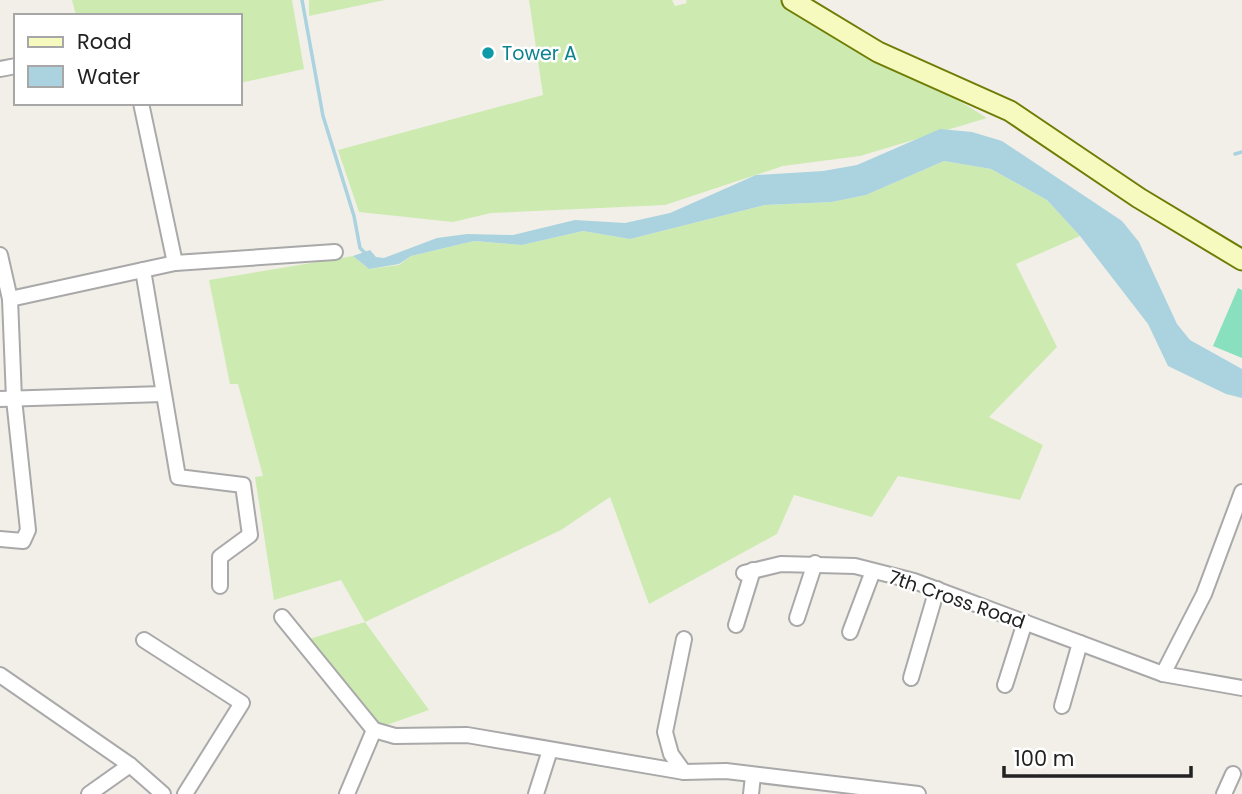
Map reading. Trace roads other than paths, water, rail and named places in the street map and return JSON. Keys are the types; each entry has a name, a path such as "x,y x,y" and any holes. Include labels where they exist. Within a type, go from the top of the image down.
{"street":[{"path":"792,0 878,52 1010,111 1139,198 1242,260"},
{"path":"141,105 174,263"},
{"path":"10,299 174,263 335,252"},
{"path":"0,255 10,299 7,399 28,530 23,541 0,539"},
{"path":"143,270 178,477 243,485 250,535 220,557 220,586"},
{"path":"7,399 163,394"},
{"path":"1163,674 1204,594 1242,492"},
{"path":"797,618 815,563"},
{"name":"7th Cross Road","path":"736,625 749,572 781,564 815,563 873,571 937,589 1163,674 1242,688"},
{"path":"850,632 873,571"},
{"path":"911,678 937,589"},
{"path":"282,617 374,730 395,736 467,735 684,772 726,771 918,794"},
{"path":"1005,685 1026,622"},
{"path":"144,639 242,703 185,794"},
{"path":"684,639 665,732 671,754 684,772"},
{"path":"1062,706 1080,643"},
{"path":"0,675 130,765 163,794"},
{"path":"347,794 374,730"},
{"path":"536,794 550,750"},
{"path":"89,794 130,765"},
{"path":"1224,794 1233,774"},
{"path":"751,794 753,776"}],"water":[{"path":"940,129 972,132 1002,141 1122,221 1139,242 1177,324 1190,340 1242,369 1242,398 1226,394 1168,366 1148,324 1080,236 1047,200 991,169 944,161 866,195 832,202 765,205 630,239 583,231 522,245 474,241 411,256 399,264 369,269 353,256 370,250 376,257 384,258 437,238 467,234 513,235 575,220 625,223 670,213 756,175 823,171 857,165"}],"waterway":[{"path":"302,0 323,116 354,216 360,248 367,255"},
{"path":"1235,154 1242,152"}],"place":[{"name":"Tower A","path":"488,53"}]}
